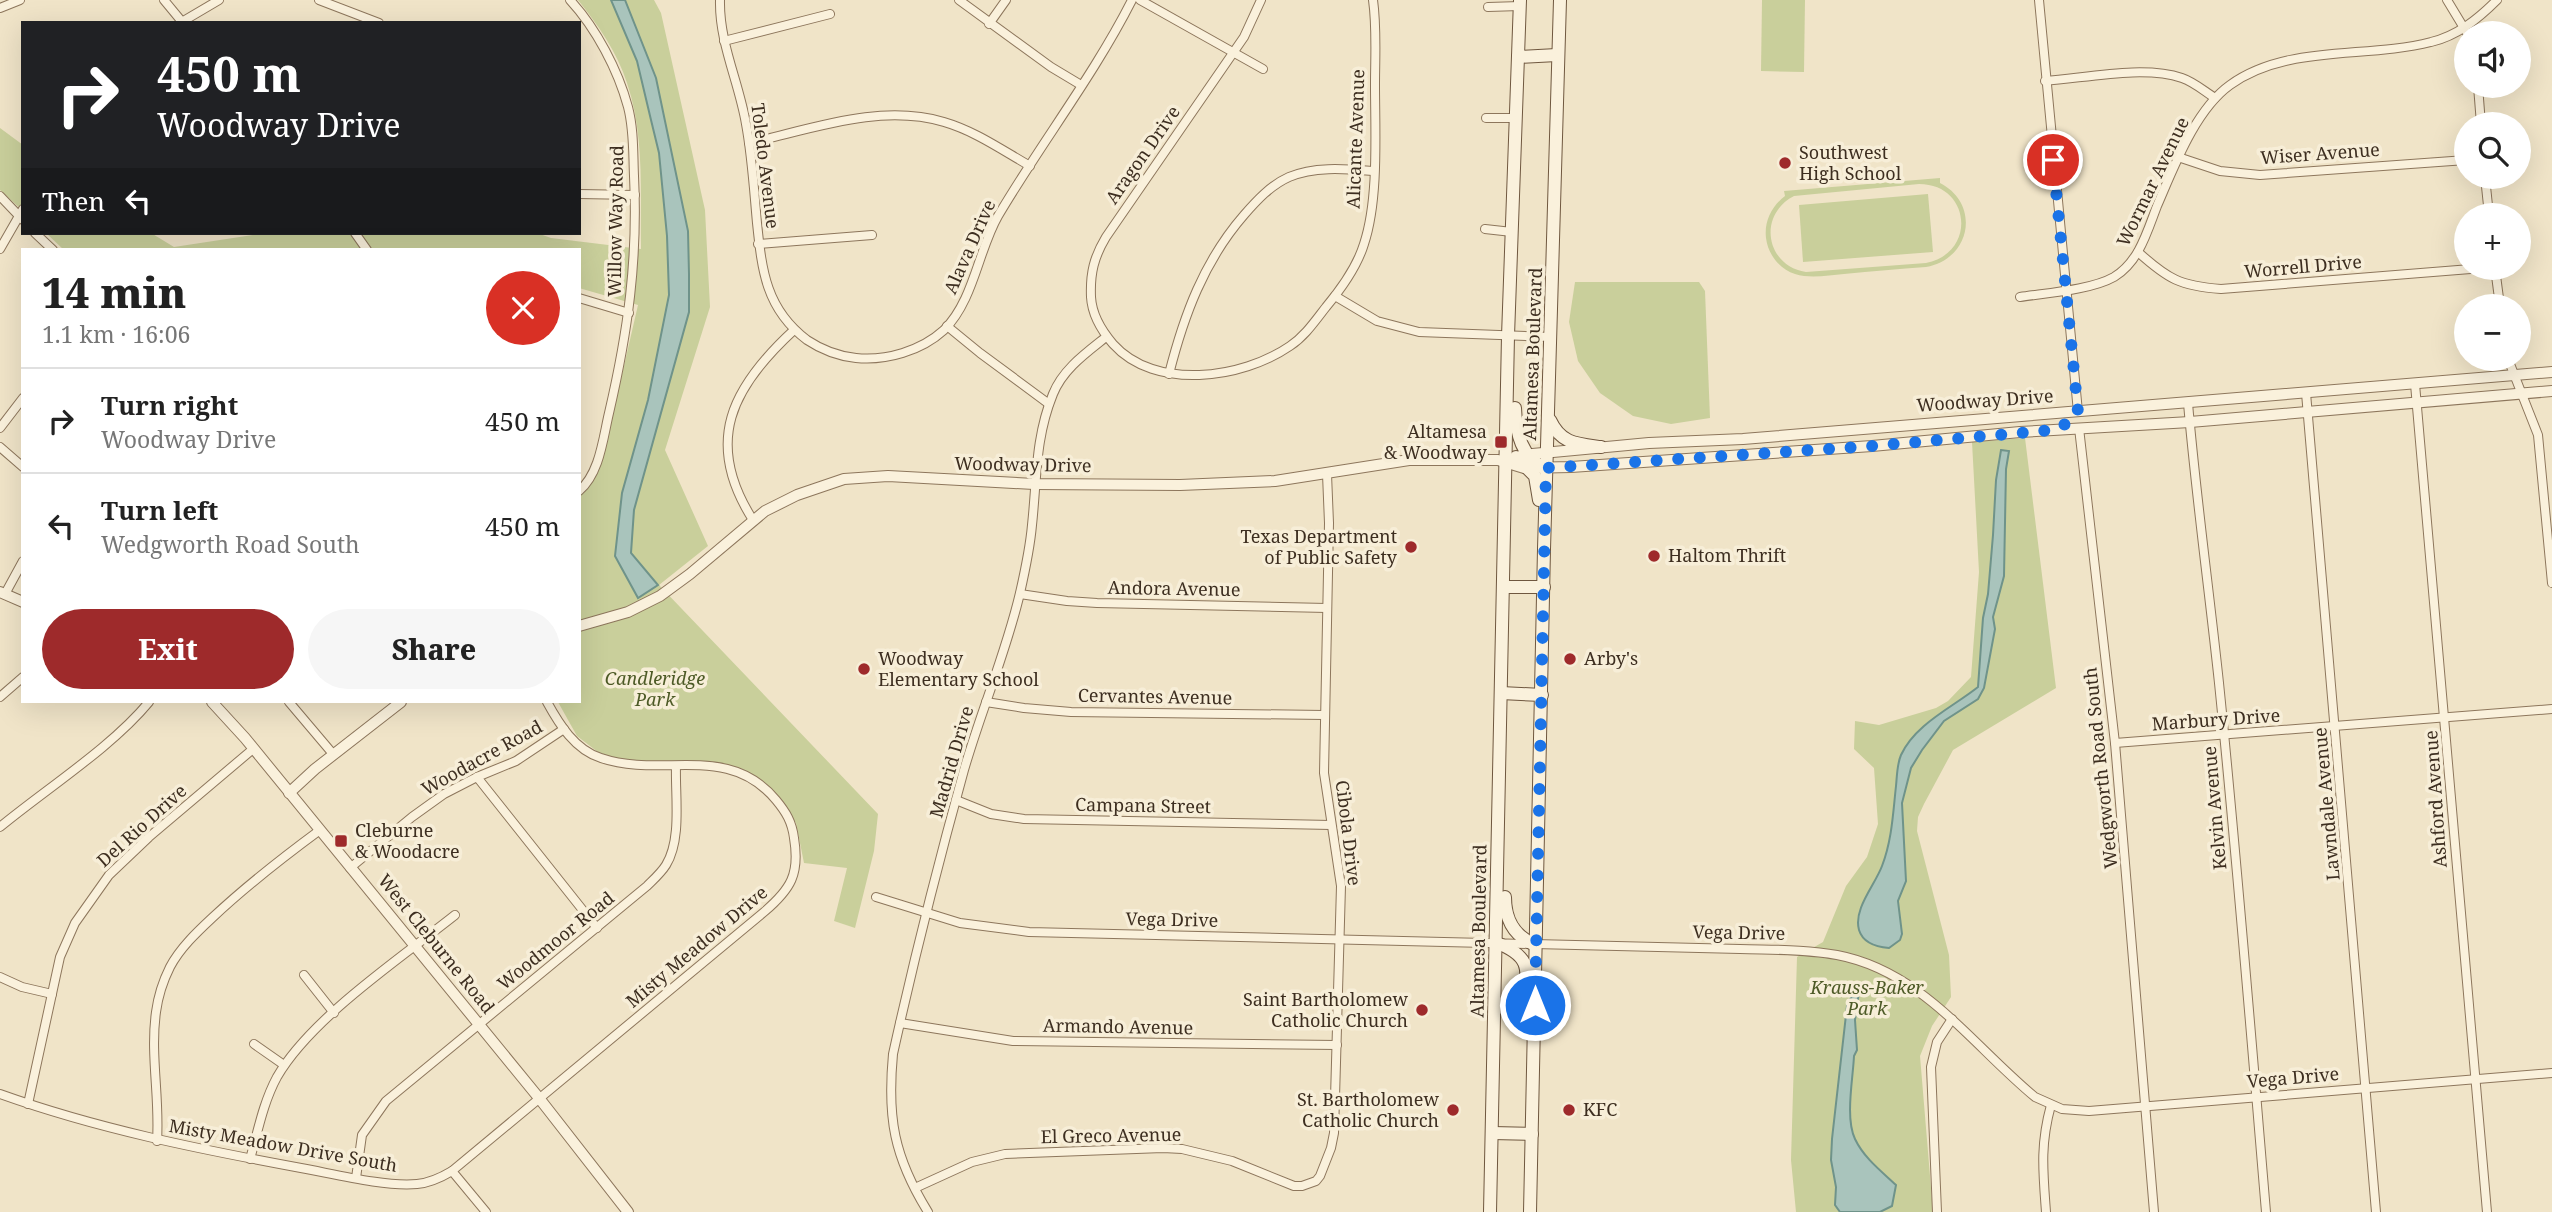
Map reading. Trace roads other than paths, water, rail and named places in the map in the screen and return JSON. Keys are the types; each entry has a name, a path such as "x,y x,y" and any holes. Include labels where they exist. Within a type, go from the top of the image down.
{"main road":[{"name":"Altamesa Boulevard","path":"1530,1212 1546,468 1560,0"},
{"name":"Altamesa Boulevard","path":"1490,1212 1504,587 1517,458 1508,368 1508,336 1520,3"},
{"path":"1518,57 1557,55"},
{"path":"1508,368 1515,379 1517,458 1528,468 1538,485 1541,537 1545,549"},
{"path":"1548,416 1554,429 1567,442 1601,447"},
{"path":"1517,458 1546,468"},
{"path":"1504,587 1544,587"},
{"path":"1501,693 1542,695"},
{"path":"1498,856 1505,881 1507,920 1524,940 1535,945"},
{"path":"1497,943 1512,948 1524,960 1527,973 1526,1011 1535,1021"},
{"path":"1492,1133 1532,1134"}],"street":[{"path":"0,8 20,0"},
{"path":"164,0 181,21"},
{"path":"184,21 219,0"},
{"path":"319,0 365,21"},
{"name":"Willow Way Road","path":"570,0 592,28 628,107 633,136 635,195 635,261 629,313 599,455 593,473 581,488"},
{"name":"Toledo Avenue","path":"720,0 724,41 743,107 749,143 758,244 767,287 784,319 794,330"},
{"path":"959,0 989,24 1081,85"},
{"path":"989,24 1006,0"},
{"name":"Alava Drive","path":"794,330 830,353 865,359 889,357 913,349 929,341 947,326 960,307 997,219 1132,0"},
{"path":"1140,0 1263,69"},
{"name":"Aragon Drive","path":"1106,337 1092,306 1090,279 1098,250 1244,37 1261,0"},
{"name":"Alicante Avenue","path":"1106,337 1132,361 1149,369 1169,374 1205,375 1223,372 1272,355 1289,347 1305,334 1335,296 1358,260 1365,243 1374,170 1373,0"},
{"path":"2039,0 2078,412 2073,420 2054,430"},
{"path":"2447,0 2460,21"},
{"name":"Wormar Avenue","path":"2476,21 2497,0"},
{"name":"Altamesa Boulevard","path":"1488,7 1520,3"},
{"path":"724,41 830,14"},
{"name":"Wormar Avenue","path":"2020,297 2067,291 2113,277 2132,262 2178,157 2215,98 2230,85 2273,63 2432,42 2454,34"},
{"path":"2045,81 2143,73 2169,75 2190,82 2215,98"},
{"path":"749,143 881,115 921,116 946,122 975,134 1030,166"},
{"path":"1486,118 1516,118"},
{"name":"Wiser Avenue","path":"2178,157 2220,171 2260,175 2454,161"},
{"path":"1169,374 1185,319 1202,275 1256,201 1272,187 1301,173 1323,169 1374,170"},
{"path":"581,194 635,195"},
{"path":"0,196 21,215 0,249"},
{"path":"1485,229 1512,232"},
{"path":"758,244 873,234"},
{"path":"37,235 51,248"},
{"name":"Worrell Drive","path":"2138,252 2158,270 2181,284 2221,289 2454,270"},
{"path":"1335,296 1360,313 1395,327 1448,334 1550,337"},
{"path":"581,299 629,313"},
{"path":"947,326 980,354 1049,404"},
{"path":"753,520 734,484 728,460 728,440 734,406 752,374 772,350 794,330"},
{"name":"Madrid Drive","path":"928,1212 899,1153 890,1109 893,1054 957,800 1020,594 1032,524 1041,427 1054,391 1071,366 1106,337"},
{"path":"2512,371 2538,435 2552,583"},
{"name":"Woodway Drive","path":"581,625 628,612 660,596 753,520 797,495 850,478 888,477 1034,484 1252,483 1409,460 1517,458 1601,447 1743,439 2552,372"},
{"name":"Ashford Avenue","path":"2415,384 2487,1212"},
{"name":"Woodway Drive","path":"1528,468 1641,464 2552,391"},
{"name":"Lawndale Avenue","path":"2306,393 2376,1212"},
{"path":"0,428 21,401"},
{"name":"Kelvin Avenue","path":"2188,403 2224,735 2266,1212"},
{"path":"2079,428 2086,413 2093,411"},
{"name":"Wedgworth Road South","path":"2079,428 2115,743 2154,1212"},
{"path":"1640,444 1641,464"},
{"path":"0,447 21,465"},
{"name":"Cibola Drive","path":"1307,1185 1320,1176 1331,1148 1340,939 1340,886 1324,773 1327,474"},
{"path":"21,564 3,593 21,601"},
{"name":"Andora Avenue","path":"1020,594 1097,603 1327,608"},
{"path":"0,697 21,679"},
{"name":"Cervantes Avenue","path":"986,702 1071,712 1324,715"},
{"path":"0,827 104,744 148,703"},
{"name":"West Cleburne Road","path":"213,703 253,748 479,1024 628,1212"},
{"path":"290,703 333,754"},
{"path":"289,793 333,754 400,703"},
{"name":"Misty Meadow Drive","path":"539,1098 784,895 791,884 796,858 793,831 785,811 770,793 743,773 718,765 624,764 599,758 583,749 564,730 548,703"},
{"name":"Marbury Drive","path":"2115,743 2552,709"},
{"name":"Woodacre Road","path":"350,868 444,794 516,761 564,730"},
{"name":"Del Rio Drive","path":"28,1104 60,957 75,923 109,875 253,748"},
{"name":"Woodmoor Road","path":"356,1178 362,1135 386,1101 647,886 664,867 670,857 675,830 676,766"},
{"path":"477,777 597,928"},
{"name":"Campana Street","path":"957,800 991,814 1024,819 1331,825"},
{"path":"157,1141 159,1116 154,1040 160,991 170,966 194,935 232,900 320,830"},
{"name":"Vega Drive","path":"876,897 980,927 1029,932 1801,951 1840,956 1868,964 1901,979 1952,1019 2017,1082 2043,1102 2071,1110 2552,1073"},
{"path":"250,1159 268,1097 284,1065 334,1013 455,915"},
{"path":"304,975 334,1013"},
{"path":"0,977 22,987 52,994"},
{"path":"1937,1212 1931,1067 1937,1042 1952,1019"},
{"name":"Armando Avenue","path":"900,1023 1013,1041 1337,1045"},
{"path":"254,1044 284,1065"},
{"name":"Misty Meadow Drive South","path":"0,1094 89,1124 157,1141 356,1178 414,1184 452,1171 539,1098"},
{"path":"2046,1212 2042,1156 2051,1105"},
{"name":"El Greco Avenue","path":"915,1188 972,1161 1005,1154 1163,1148 1182,1149 1232,1161 1294,1186 1307,1185"},
{"path":"452,1171 486,1212"}],"water":[{"path":"611,0 625,0 656,78 688,231 689,312 634,510 631,553 658,585 638,598 615,556 622,493 648,400 669,295 667,236 659,153 637,61"},
{"path":"2001,450 2009,451 2006,469 2004,576 1993,617 1995,629 1984,688 1978,699 1944,721 1911,768 1902,803 1906,881 1898,901 1902,934 1900,940 1889,948 1880,947 1864,938 1858,922 1862,906 1879,873 1888,846 1901,755 1915,734 1925,725 1978,687"},
{"path":"1854,991 1859,992 1855,1020 1857,1050 1854,1056 1850,1098 1852,1130 1863,1152 1896,1185 1892,1206 1880,1212 1840,1212 1835,1205 1832,1139 1847,1006"}],"place":[{"name":"Southwest High School","path":"1785,163"},
{"name":"Altamesa & Woodway","path":"1501,442"},
{"name":"Texas Department of Public Safety","path":"1411,547"},
{"name":"Haltom Thrift","path":"1654,556"},
{"name":"Arby's","path":"1570,659"},
{"name":"Woodway Elementary School","path":"864,669"},
{"name":"Cleburne & Woodacre","path":"341,841"},
{"name":"Saint Bartholomew Catholic Church","path":"1422,1010"},
{"name":"St. Bartholomew Catholic Church","path":"1453,1110"},
{"name":"KFC","path":"1569,1110"}],"park label":[{"name":"Candleridge Park","path":"655,689"},
{"name":"Krauss-Baker Park","path":"1867,998"}]}
